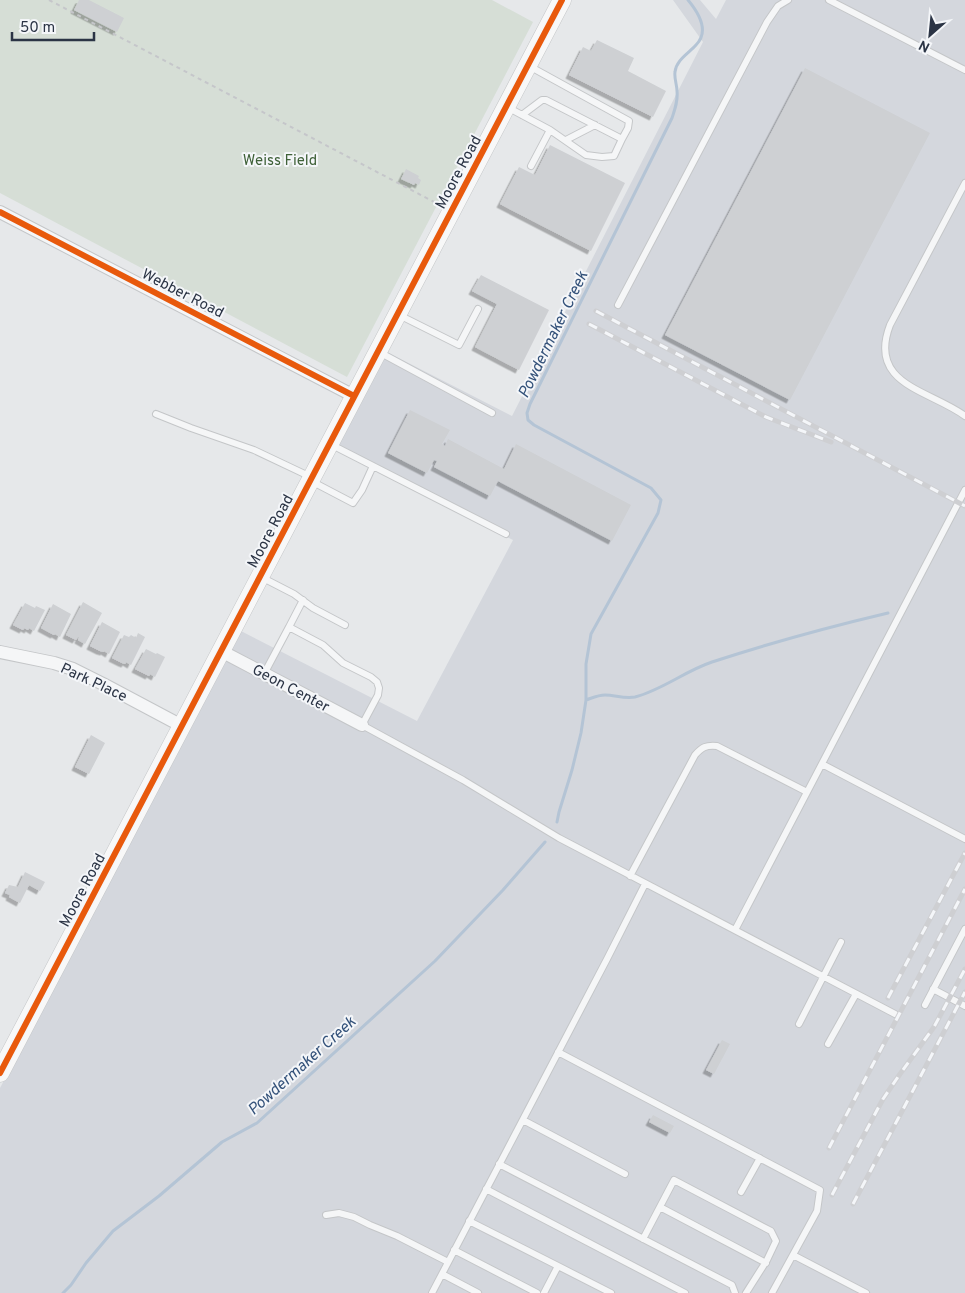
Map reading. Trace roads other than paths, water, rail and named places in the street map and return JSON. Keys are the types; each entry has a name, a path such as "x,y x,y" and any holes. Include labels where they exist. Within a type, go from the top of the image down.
{"street":[{"name":"Moore Road","path":"1,1067 182,726 562,0"},
{"name":"Webber Road","path":"0,212 354,396"},
{"name":"Geon Center","path":"221,651 362,726"},
{"name":"Park Place","path":"0,652 54,663 73,669 182,726"}],"lane":[{"path":"618,305 767,22 778,6 788,0"},
{"path":"830,0 965,70"},
{"path":"506,106 550,130 586,155 614,156 628,128 629,121 528,65"},
{"path":"522,115 542,100 546,100 622,139"},
{"path":"566,140 595,125"},
{"path":"531,166 550,130"},
{"path":"965,183 890,325 885,348 888,364 897,377 911,387 965,416"},
{"path":"398,314 459,346 478,309"},
{"path":"378,352 492,413"},
{"path":"156,414 254,450 354,503 373,466"},
{"path":"329,444 506,534"},
{"path":"735,930 965,490"},
{"path":"260,576 345,625"},
{"path":"264,674 303,600"},
{"path":"289,627 323,645 343,663 377,682 380,688 378,695 362,726 463,780 542,828 630,876 895,1014"},
{"path":"630,876 695,755 701,748 708,745 717,746 807,792"},
{"path":"822,764 965,839"},
{"path":"432,1293 645,884"},
{"path":"925,1005 965,928"},
{"path":"799,1024 841,942"},
{"path":"933,989 965,1006"},
{"path":"828,1044 856,994"},
{"path":"558,1052 820,1190 817,1211 772,1293"},
{"path":"523,1120 624,1174"},
{"path":"741,1192 760,1158"},
{"path":"499,1164 732,1285 735,1293"},
{"path":"643,1239 674,1180 771,1231 776,1241 766,1263 746,1293"},
{"path":"486,1189 685,1293"},
{"path":"660,1207 766,1263"},
{"path":"326,1216 339,1213 354,1217 448,1262"},
{"path":"469,1221 610,1293"},
{"path":"454,1250 537,1293"},
{"path":"793,1255 866,1293"},
{"path":"544,1293 558,1266"},
{"path":"442,1274 478,1293"}],"waterway":[{"name":"Powdermaker Creek","path":"557,822 581,733 586,700 586,664 591,634 658,513 661,500 651,488 534,425 528,420 527,413 672,118 677,98 676,68 680,60 700,40 702,34 699,16 688,0"},
{"path":"586,700 602,695 635,697 655,690 692,670 712,662 756,648 888,613"},
{"name":"Powdermaker Creek","path":"63,1293 113,1231 159,1196 222,1142 257,1123 435,961 503,890 545,842"}],"railway":[{"path":"596,311 965,506"},
{"path":"589,324 766,417 831,442"},
{"path":"888,998 965,853"},
{"path":"829,1148 965,889"},
{"path":"832,1195 883,1099 934,1027 965,969"},
{"path":"853,1204 965,992"}],"park label":[{"name":"Weiss Field","path":"280,160"}]}
